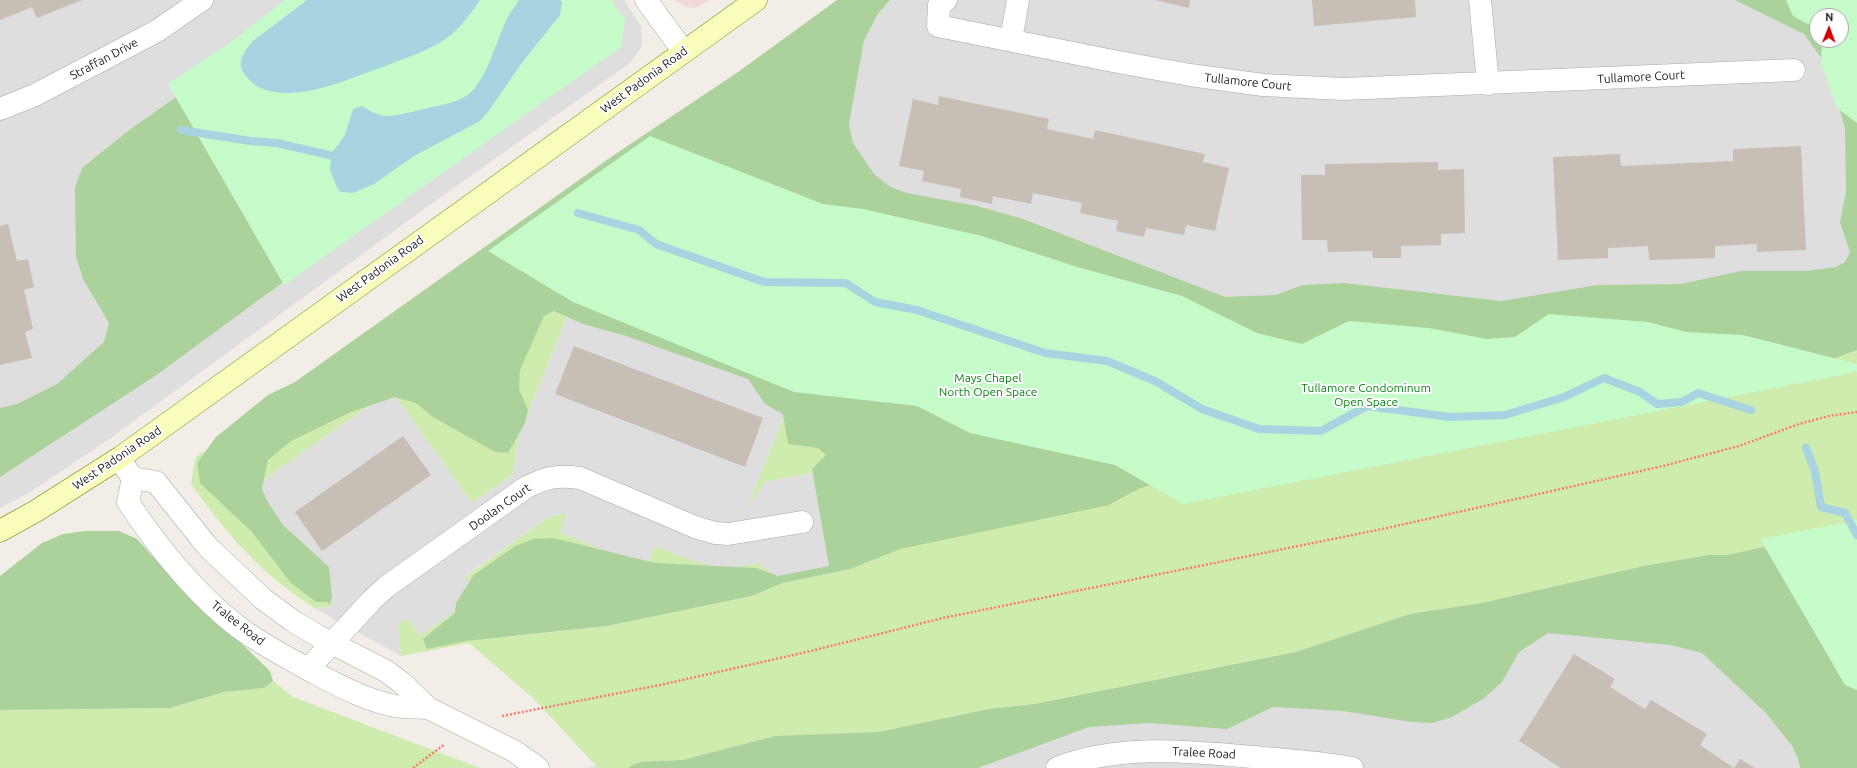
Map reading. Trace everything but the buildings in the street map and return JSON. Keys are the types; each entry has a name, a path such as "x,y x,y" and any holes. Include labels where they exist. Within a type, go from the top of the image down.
{"main road":[{"name":"West Padonia Road","path":"0,531 36,511 119,458 756,0"}],"street":[{"name":"Straffan Drive","path":"0,109 35,95 157,31 202,0"},
{"path":"646,0 684,52"},
{"name":"Tullamore Court","path":"946,0 938,5 938,26 1121,63 1263,85 1343,89 1794,70"},
{"path":"1011,40 1018,0"},
{"path":"1480,0 1488,84"},
{"path":"119,458 133,478"},
{"name":"Doolan Court","path":"308,669 331,643 386,587 525,488 543,479 561,476 580,478 695,527 714,533 738,533 802,522"},
{"name":"Tralee Road","path":"428,708 396,706 378,702 353,693 308,669 247,633 204,596 150,535 128,502 133,478 156,482 207,546 230,569 275,608 293,621 331,643 386,671 402,683 428,708 468,726 514,751 538,768"},
{"name":"Tralee Road","path":"1057,768 1107,755 1188,751 1323,763 1352,768"}],"path":[{"path":"413,768 468,726 507,714 660,685 811,651 943,618 1387,528 1633,473 1739,446 1799,424 1829,416 1857,412"}],"shaded area":[{"path":"0,0 624,0 641,26 642,37 641,48 630,63 427,207 108,440 27,494 0,508"},
{"path":"674,0 710,0 696,8 686,7"},
{"path":"838,0 1786,0 1809,30 1809,48 1821,48 1857,123 1857,364 1302,344 823,204"},
{"path":"573,302 794,392 748,506 765,482 817,472 837,571 784,581 731,567 712,566 692,562 655,546 646,568 559,532 560,514 547,518 465,576 478,595 420,636 407,618 398,624 401,656 314,608 333,606 251,489 391,390 472,503 513,474 519,434"},
{"path":"1760,539 1857,768 585,768"}],"green space":[{"path":"285,0 611,0 625,20 621,47 284,285 168,84 228,44"},
{"name":"Mays Chapel North Open Space","path":"837,0 890,0 879,12 864,40 849,124 853,143 874,174 890,187 907,193 977,206 1023,219 1225,297 1276,295 1303,285 1344,283 1501,301 1597,285 1681,284 1741,271 1806,271 1836,267 1845,262 1850,252 1840,222 1846,192 1845,129 1829,69 1814,48 1849,48 1849,8 1809,8 1809,41 1804,34 1735,0 1857,0 1857,350 1789,375 1200,469 1138,489 1109,505 900,549 850,569 783,583 752,596 607,626 466,641 427,649 423,639 455,613 456,603 474,575 515,546 533,539 553,538 655,563 756,568 778,576 829,566 812,469 826,455 818,448 788,444 783,414 765,404 748,379 626,336 583,324 554,311 544,316 520,370 519,389 528,410 525,423 508,453 495,452 433,417 416,403 395,397 351,412 291,441 268,460 262,488 266,499 283,525 329,567 332,596 330,605 328,602 316,602 291,583 252,532 200,483 197,463 216,437 268,395 295,382 614,155 738,72"},
{"path":"1786,0 1857,0 1857,123 1837,108 1821,62 1822,48 1849,48 1849,8 1809,8 1809,25 1793,16"},
{"path":"207,75 297,272 155,376 0,477 0,408 17,404 57,384 104,342 109,323 83,279 76,257 75,188 82,168 128,131"},
{"name":"Tullamore Condominum Open Space","path":"650,136 823,204 863,209 982,236 1074,266 1182,296 1257,333 1302,344 1349,321 1429,328 1487,339 1515,337 1549,314 1648,322 1686,332 1743,335 1857,364 1857,372 1183,504 1115,465 970,433 917,406 794,392 573,302 488,251"},
{"path":"488,251 573,302 519,434 513,474 472,503 391,390 251,489 333,606 314,608 282,585 261,567 239,545 209,509 191,484 195,458"},
{"path":"1857,350 1857,526 1728,555 1709,555 1644,566 1482,603 1410,614 1296,652 1035,704 989,709 879,732 775,736 683,760 641,762 632,765 629,768 598,768 535,700 469,643 401,656 398,624 407,618 420,636 478,595 465,577 547,518 560,514 567,513 559,532 646,568 655,546 673,554 701,563 720,567 744,566 758,563 784,581 499,638 607,626 752,596 783,583 850,569 817,472 765,482 747,508 794,392 1789,375"},
{"path":"1857,520 1857,690 1845,685 1760,539"},
{"path":"1857,526 1857,768 1800,768 1793,747 1766,713 1702,653 1670,645 1548,633 1519,652 1502,682 1483,699 1452,717 1432,723 1411,722 1343,711 1273,707 1227,729 1149,723 1089,727 978,768 629,768 632,765 641,762 683,760 775,736 879,732 989,709 1035,704 1296,652 1410,614 1482,603 1644,566 1709,555 1728,555"},
{"path":"85,531 119,531 137,539 167,572 270,671 273,681 264,688 224,692 170,708 0,710 0,576 42,543 63,534"},
{"path":"273,681 293,697 480,768 0,768 0,710 170,708 224,692 264,688"}],"water":[{"path":"307,0 480,0 457,29 433,47 419,53 359,76 316,89 287,93 265,90 257,86 247,77 242,69 242,56 253,41"},
{"path":"519,0 560,0 562,2 560,15 524,60 488,112 480,121 414,156 374,184 353,193 341,192 337,187 330,170 331,154 345,135 353,109 362,106 377,114 394,116 449,103 466,96 480,81 509,15"}],"waterway":[{"path":"181,130 250,141 277,143 342,158"},
{"path":"578,213 639,230 656,244 764,282 846,283 875,302 917,310 1045,353 1107,361 1155,381 1202,409 1259,429 1321,431 1367,406 1450,417 1505,415 1564,397 1604,378 1640,392 1657,404 1682,402 1698,393 1751,410"},
{"path":"1806,448 1815,471 1821,507 1845,513 1857,535"}]}
